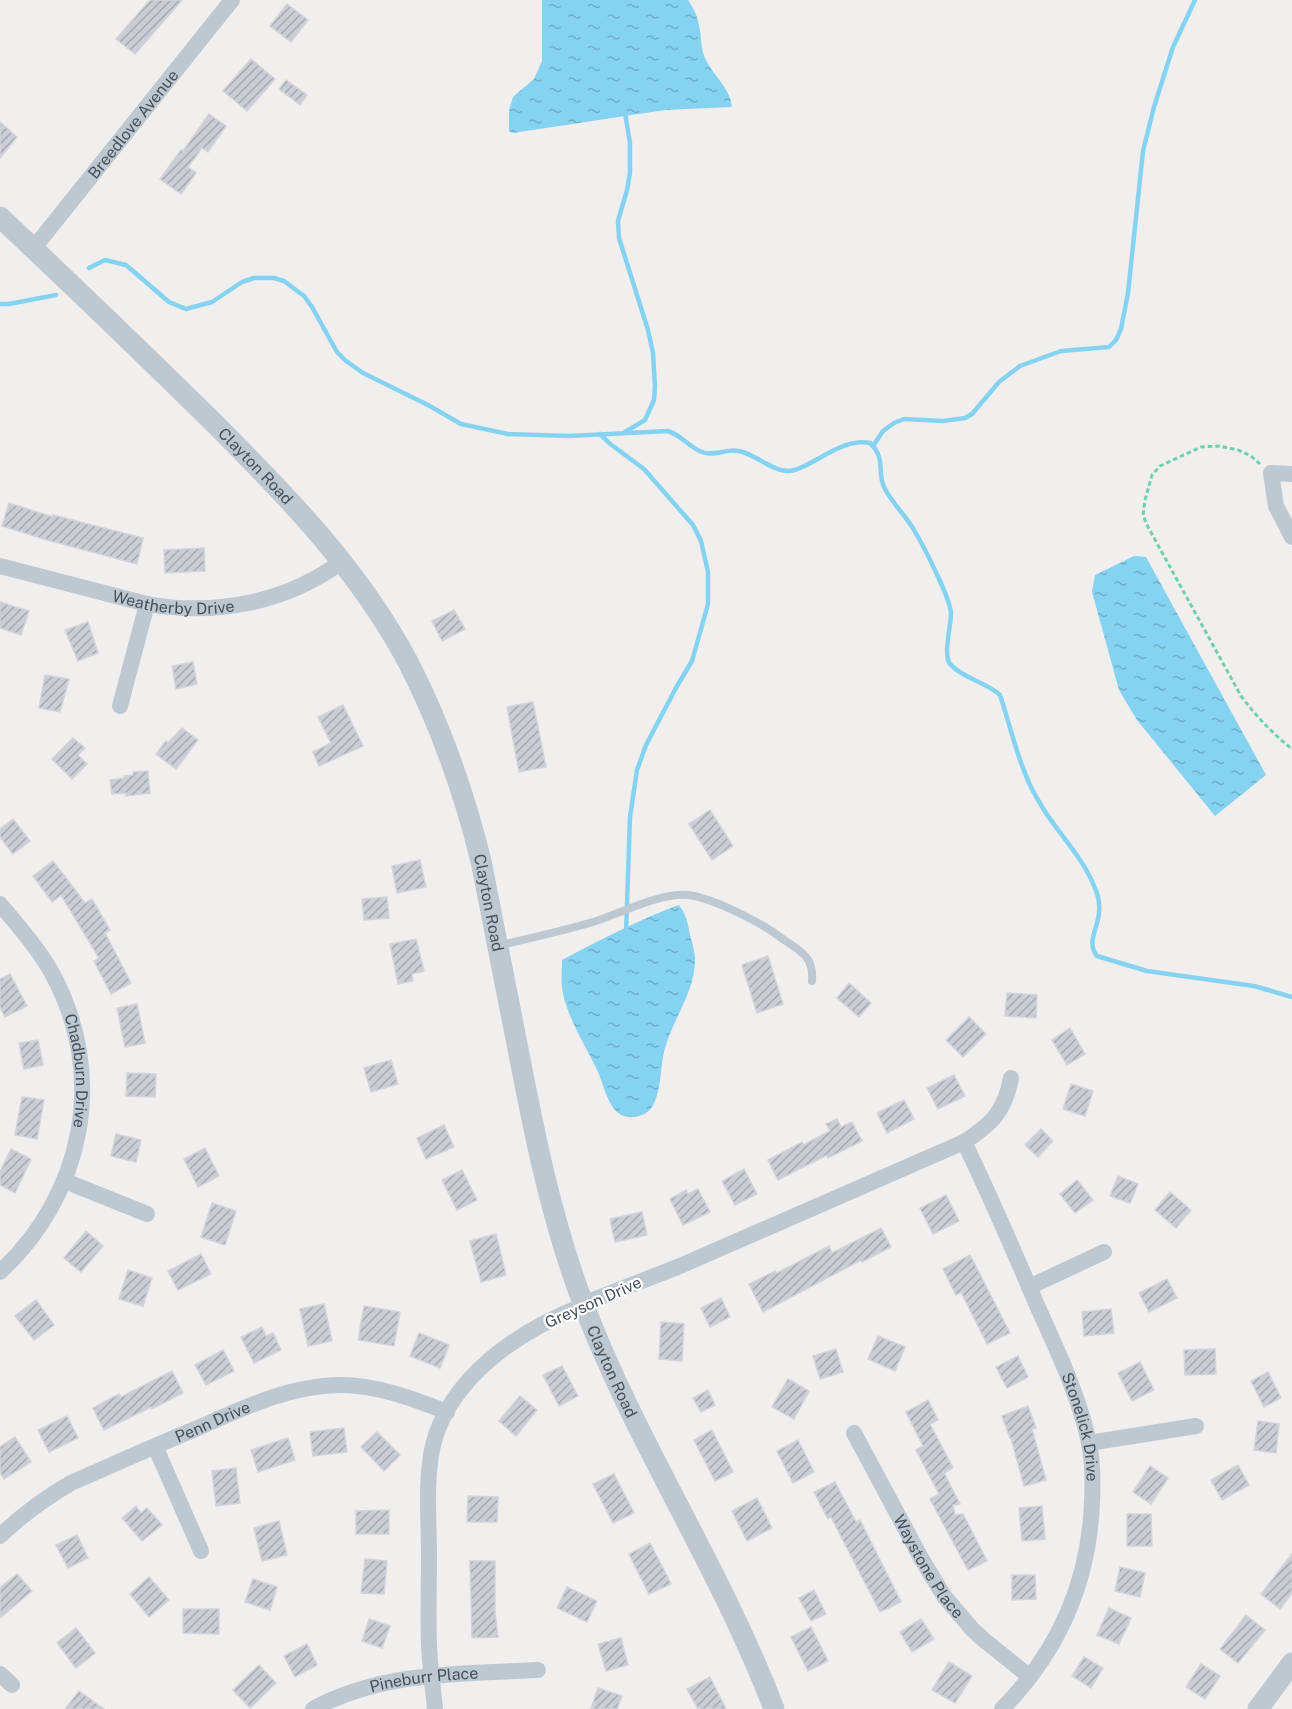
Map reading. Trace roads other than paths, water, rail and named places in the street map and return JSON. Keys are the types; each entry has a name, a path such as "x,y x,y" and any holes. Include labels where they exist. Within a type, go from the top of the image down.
{"street":[{"name":"Breedlove Avenue","path":"33,249 232,0"},
{"name":"Clayton Road","path":"0,217 159,369 301,513 341,562 383,620 407,662 446,746 476,841 536,1144 562,1245 583,1304 613,1373 738,1626 774,1709"},
{"path":"1292,474 1271,473 1276,506 1292,537"},
{"name":"Weatherby Drive","path":"0,566 147,604 198,609 228,607 287,592 314,580 341,562"},
{"path":"120,706 147,604"},
{"name":"Chadburn Drive","path":"0,904 37,948 66,1002 75,1030 81,1062 82,1092 81,1122 75,1152 65,1181 34,1235 0,1272"},
{"name":"Greyson Drive","path":"435,1709 429,1646 428,1491 434,1444 447,1412 481,1367 498,1352 547,1322 583,1304 680,1266 964,1142 981,1131 1002,1108 1011,1078"},
{"name":"Stonelick Drive","path":"964,1142 1029,1287 1080,1410 1089,1443 1093,1485 1092,1521 1072,1604 1043,1659 1002,1709"},
{"path":"65,1181 147,1214"},
{"path":"1029,1287 1104,1252"},
{"name":"Penn Drive","path":"0,1536 18,1518 71,1483 276,1396 309,1388 341,1385 375,1388 447,1412"},
{"path":"1089,1443 1196,1426"},
{"name":"Waystone Place","path":"854,1433 944,1596 984,1641 1030,1677"},
{"path":"155,1446 201,1551"},
{"path":"1258,1709 1292,1663"},
{"name":"Pineburr Place","path":"313,1709 349,1693 412,1677 538,1670"}],"lane":[{"path":"497,946 594,921 668,896 686,895 708,899 775,933 809,958 813,969 812,981"}],"water":[{"path":"542,0 688,0 698,19 705,58 725,87 732,107 665,110 513,133 509,131 509,110 513,97 534,79 542,61"},
{"path":"1134,556 1146,557 1266,775 1215,816 1137,720 1119,690 1092,592 1095,575"},
{"path":"679,905 686,919 695,954 692,981 665,1048 659,1088 654,1104 649,1111 639,1116 621,1115 615,1110 607,1096 564,999 562,960 634,924"}],"waterway":[{"path":"873,446 883,431 904,419 943,421 965,418 972,414 999,382 1020,366 1061,351 1109,347 1116,340 1121,329 1128,293 1143,151 1173,47 1195,0"},
{"path":"625,113 630,143 630,173 618,221 619,238 648,330 653,353 655,387 654,400 645,420 625,432"},
{"path":"89,268 105,260 126,265 169,302 186,309 212,302 242,282 254,278 274,278 284,281 304,296 337,352 346,361 363,373 461,424 508,434 569,436 668,431 702,452 711,454 739,451 776,468 789,471 843,446 852,443 870,443 880,461 882,483 918,537 936,572 950,607 947,647 950,664 961,673 1000,695 1030,786 1044,810 1078,856 1095,889 1099,910 1093,935 1093,946 1097,956 1147,971 1254,986 1292,997"},
{"path":"0,304 56,295"},
{"path":"600,434 644,469 693,525 701,541 708,572 708,604 692,661 646,745 637,770 630,817 626,933"}]}
